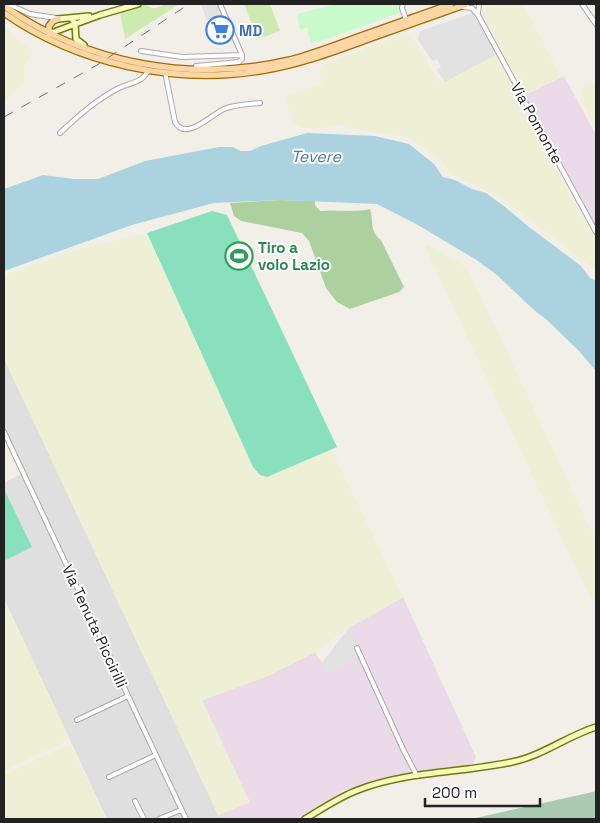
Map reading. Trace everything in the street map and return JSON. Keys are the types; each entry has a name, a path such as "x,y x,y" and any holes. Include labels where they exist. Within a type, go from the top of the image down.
{"main road":[{"path":"48,36 73,21 138,4"},
{"path":"4,6 48,36 95,51 142,64 189,69 229,69 260,66 320,51 451,4"},
{"path":"4,13 94,57 148,70 212,75 277,68 322,56 467,4"},
{"path":"48,36 48,26 58,18 73,21"},
{"path":"73,21 76,40 95,51"},
{"path":"305,819 340,798 360,789 396,779 513,762 537,754 578,733 596,727"}],"street":[{"path":"8,4 30,14 58,18"},
{"path":"189,69 196,66 239,62 242,60 242,55 220,4"},
{"path":"403,4 402,8 406,20"},
{"path":"478,15 479,4"},
{"path":"582,4 596,24"},
{"path":"460,6 472,8 478,15"},
{"name":"Via Pomonte","path":"478,15 596,232"},
{"path":"141,51 182,57 242,55"},
{"path":"60,133 81,114 106,96 143,78 148,70"},
{"path":"165,72 175,122 182,129 190,129 226,108 260,103"},
{"name":"Via Tenuta Piccirilli","path":"4,432 186,819"},
{"path":"357,648 403,750 417,776"},
{"path":"77,720 128,696"},
{"path":"109,777 156,755"},
{"path":"135,801 144,819"},
{"path":"158,819 181,810"}],"shaded area":[{"path":"219,4 223,14 207,20 201,6"},
{"path":"473,13 497,54 445,82 437,70 441,67 437,59 432,61 418,40 420,31"},
{"path":"564,76 596,135 596,228 525,95"},
{"path":"4,358 220,819 107,819 4,599 4,483 23,473 4,432"},
{"path":"403,597 476,757 473,763 388,777 343,791 297,819 220,819 218,815 249,802 202,700 268,676 315,652 322,663 349,628"},
{"path":"349,628 363,656 327,673 322,663"}],"green space":[{"path":"165,4 178,5 125,39 120,12 141,5 156,8"},
{"path":"244,4 270,4 280,31 258,39"},
{"path":"337,4 400,4 402,12 311,43 307,28 300,29 297,14"},
{"path":"496,4 523,4 558,71 558,78 529,93 525,92 483,16 486,8"},
{"path":"4,27 33,52 24,68 25,83 4,101"},
{"path":"403,34 413,39 439,81 445,82 495,55 556,171 596,240 596,269 574,255 565,246 501,198 449,173 443,163 420,144 407,137 358,130 339,125 315,129 300,127 294,123 285,99 287,95 322,84 319,71 322,65"},
{"path":"596,82 596,128 581,99 581,92 584,86"},
{"path":"281,200 315,201 315,205 320,211 370,209 372,226 375,233 381,240 404,287 399,292 350,309 337,302 326,288 309,241 302,233 241,221 234,216 230,203"},
{"path":"212,211 227,215 337,447 267,477 260,475 253,467 147,233"},
{"path":"147,233 254,467 267,477 331,449 403,597 349,628 315,652 268,676 202,700 250,802 218,815 4,359 4,275 70,251"},
{"path":"426,245 467,267 596,541 596,598 594,599 591,599 537,486 426,249"},
{"path":"4,489 32,547 4,561"},
{"path":"4,599 69,737 66,741 4,771"},
{"path":"70,744 107,819 4,819 4,775"},
{"path":"596,791 596,819 471,819 593,792"}],"water":[{"name":"Tevere","path":"307,133 375,136 409,144 434,164 443,177 486,193 581,266 590,278 596,281 596,371 579,351 497,275 475,259 416,224 377,204 281,200 214,203 132,225 4,271 4,189 43,175 74,179 98,179 145,161 219,147 233,147 241,151 250,151"}],"railway":[{"path":"4,117 97,65 189,4"}],"place":[{"name":"MD","path":"220,30"},
{"name":"Tiro a volo Lazio","path":"239,256"}]}
